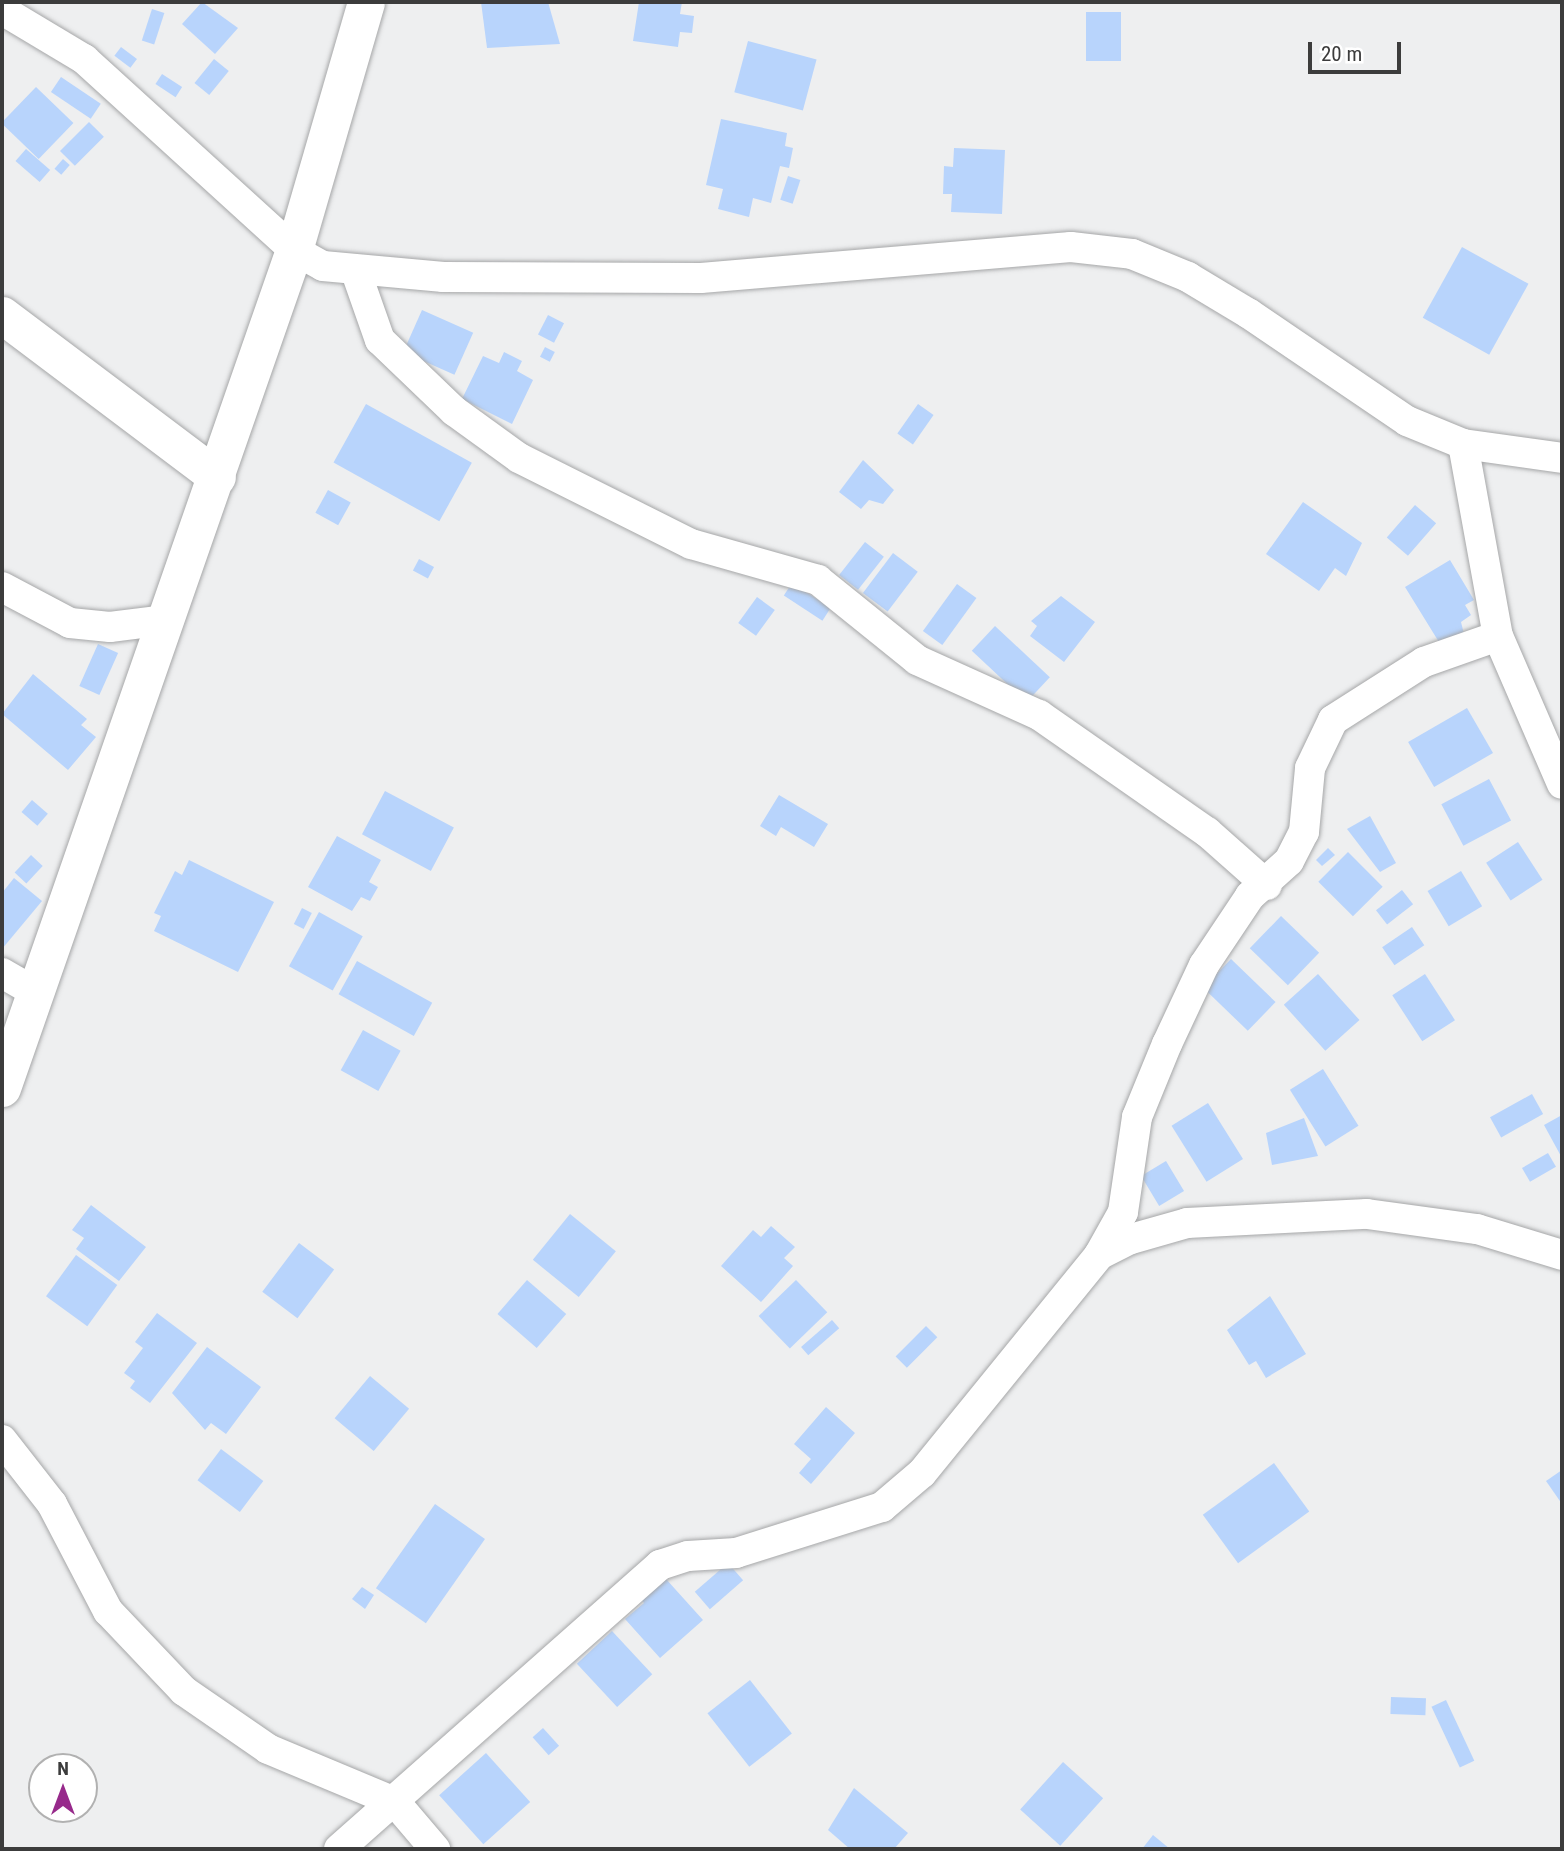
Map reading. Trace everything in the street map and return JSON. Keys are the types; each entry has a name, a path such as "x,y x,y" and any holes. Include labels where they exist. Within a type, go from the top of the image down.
{"street":[{"path":"2,1088 17,982 165,620 216,477 294,250 366,2"},
{"path":"2,10 84,59 294,250 323,266 355,272 701,278 1071,247 1132,254 1188,277 1344,383 1463,444 1562,458"},
{"path":"355,272 380,340 454,411 519,458 691,544 818,580 917,660 1039,715 1207,832 1267,885"},
{"path":"2,315 216,477"},
{"path":"1463,444 1498,636 1562,784"},
{"path":"2,587 70,623 110,627 165,620"},
{"path":"339,1849 396,1802 660,1565 688,1556 736,1552 882,1507 922,1473 1099,1255 1123,1212 1137,1117 1167,1044 1204,965 1250,896 1267,885 1304,832 1310,768 1332,720 1424,662 1498,636"},
{"path":"1099,1255 1187,1223 1367,1214 1476,1229 1562,1255"},
{"path":"2,1440 52,1504 108,1611 184,1691 268,1749 396,1802 435,1849"}],"building":[{"path":"202,2 238,28 215,54 182,24"},
{"path":"481,2 548,2 560,44 487,48"},
{"path":"639,2 682,2 680,14 694,16 692,33 680,32 678,47 633,41"},
{"path":"152,9 164,13 154,44 142,40"},
{"path":"1086,12 1121,12 1121,61 1086,61"},
{"path":"748,41 817,59 803,111 734,92"},
{"path":"121,47 137,59 130,68 114,56"},
{"path":"214,59 229,71 209,95 194,83"},
{"path":"162,74 182,87 176,97 155,84"},
{"path":"61,77 101,104 91,119 51,92"},
{"path":"36,87 73,123 39,159 2,124"},
{"path":"721,119 787,133 785,146 793,148 789,168 780,166 771,203 753,198 749,217 718,209 723,189 706,185"},
{"path":"89,122 104,137 75,166 60,151"},
{"path":"954,148 1005,150 1002,214 951,212 952,194 943,194 944,166 953,167"},
{"path":"26,149 50,170 40,182 16,161"},
{"path":"63,159 70,165 61,175 54,169"},
{"path":"788,176 800,180 793,204 780,200"},
{"path":"1462,247 1528,284 1489,355 1423,318"},
{"path":"422,310 473,333 454,375 403,352"},
{"path":"548,315 564,323 554,343 538,335"},
{"path":"545,347 555,352 550,362 540,357"},
{"path":"504,352 522,361 517,371 533,380 512,424 462,399 483,356 499,363"},
{"path":"366,404 472,463 439,521 334,463"},
{"path":"918,404 934,415 913,444 897,433"},
{"path":"863,460 894,490 883,504 869,500 861,509 839,492"},
{"path":"328,490 351,503 338,525 315,513"},
{"path":"1303,502 1362,543 1346,576 1335,568 1319,591 1266,554"},
{"path":"1415,505 1436,523 1408,556 1387,537"},
{"path":"865,542 884,557 858,590 839,575"},
{"path":"893,553 918,572 888,612 863,593"},
{"path":"419,559 434,567 428,578 413,570"},
{"path":"1450,560 1474,600 1465,605 1471,615 1461,622 1464,634 1442,647 1405,587"},
{"path":"792,583 831,608 822,621 784,596"},
{"path":"957,584 976,598 942,645 923,631"},
{"path":"1061,596 1095,622 1064,662 1030,636 1037,626 1031,621"},
{"path":"757,597 775,610 756,636 738,623"},
{"path":"995,626 1050,677 1027,702 972,651"},
{"path":"98,644 118,653 99,695 79,686"},
{"path":"33,674 87,719 81,725 96,737 68,770 2,714"},
{"path":"1467,708 1493,753 1434,787 1408,742"},
{"path":"1489,779 1511,820 1463,846 1441,804"},
{"path":"385,791 454,828 431,871 362,834"},
{"path":"779,795 828,824 814,847 781,827 776,836 760,826"},
{"path":"32,800 48,814 37,826 22,812"},
{"path":"1370,816 1396,863 1380,872 1347,829"},
{"path":"337,836 381,860 369,882 378,887 370,901 361,897 352,911 308,887"},
{"path":"1518,842 1543,880 1511,900 1486,863"},
{"path":"1328,848 1335,855 1322,866 1316,860"},
{"path":"1348,852 1383,887 1353,916 1318,882"},
{"path":"31,855 43,866 26,883 15,873"},
{"path":"189,860 274,902 238,972 154,931 161,916 154,913 175,871 182,875"},
{"path":"1461,871 1482,906 1449,926 1428,891"},
{"path":"14,878 42,901 2,949 2,893"},
{"path":"1402,890 1413,904 1387,925 1376,910"},
{"path":"302,908 312,913 304,929 294,924"},
{"path":"319,912 363,936 333,990 289,966"},
{"path":"1281,916 1319,953 1288,985 1250,948"},
{"path":"1412,927 1424,945 1394,965 1382,947"},
{"path":"1231,959 1276,1002 1248,1031 1203,988"},
{"path":"357,961 432,1003 414,1036 339,994"},
{"path":"1318,974 1359,1020 1325,1051 1284,1005"},
{"path":"1425,974 1455,1020 1422,1041 1392,995"},
{"path":"363,1030 401,1051 378,1091 341,1070"},
{"path":"1323,1069 1359,1126 1325,1146 1290,1090"},
{"path":"1532,1094 1543,1114 1501,1137 1490,1117"},
{"path":"1208,1103 1243,1159 1207,1182 1172,1126"},
{"path":"1562,1115 1562,1158 1544,1125"},
{"path":"1304,1118 1318,1156 1272,1165 1266,1133"},
{"path":"1548,1153 1556,1167 1530,1182 1522,1168"},
{"path":"1166,1161 1184,1191 1159,1206 1141,1176"},
{"path":"91,1205 146,1247 119,1281 76,1249 84,1238 72,1230"},
{"path":"570,1214 616,1251 579,1297 533,1260"},
{"path":"771,1226 795,1247 784,1258 793,1266 761,1302 721,1266 753,1230 761,1237"},
{"path":"299,1243 334,1269 297,1318 262,1292"},
{"path":"76,1255 117,1285 87,1326 46,1296"},
{"path":"527,1280 566,1314 537,1348 497,1314"},
{"path":"796,1280 827,1312 790,1348 759,1316"},
{"path":"1270,1296 1306,1354 1266,1378 1256,1361 1249,1365 1227,1330"},
{"path":"157,1313 197,1343 150,1403 130,1388 135,1381 124,1373 143,1348 135,1342"},
{"path":"832,1320 839,1328 808,1355 801,1347"},
{"path":"926,1326 937,1337 907,1368 896,1356"},
{"path":"207,1347 261,1387 226,1434 211,1423 205,1430 172,1393"},
{"path":"370,1376 409,1409 374,1451 335,1418"},
{"path":"826,1407 855,1433 811,1484 799,1473 811,1459 794,1444"},
{"path":"221,1449 263,1481 240,1512 198,1480"},
{"path":"1274,1463 1309,1512 1238,1563 1203,1515"},
{"path":"1562,1470 1562,1504 1546,1481"},
{"path":"435,1504 485,1539 426,1623 376,1588"},
{"path":"728,1563 743,1580 710,1609 695,1592"},
{"path":"666,1579 703,1620 660,1658 625,1619 644,1603 637,1595"},
{"path":"362,1587 374,1595 365,1609 352,1599"},
{"path":"612,1631 652,1674 617,1707 577,1664"},
{"path":"750,1680 792,1734 749,1767 707,1713"},
{"path":"1391,1697 1426,1698 1425,1715 1390,1714"},
{"path":"1446,1700 1474,1761 1460,1767 1431,1707"},
{"path":"543,1728 559,1746 549,1755 533,1737"},
{"path":"486,1753 530,1802 483,1844 439,1795"},
{"path":"1063,1762 1103,1798 1060,1846 1020,1810"},
{"path":"854,1788 908,1833 894,1849 850,1849 828,1830"},
{"path":"1153,1835 1170,1849 1142,1849"}]}
